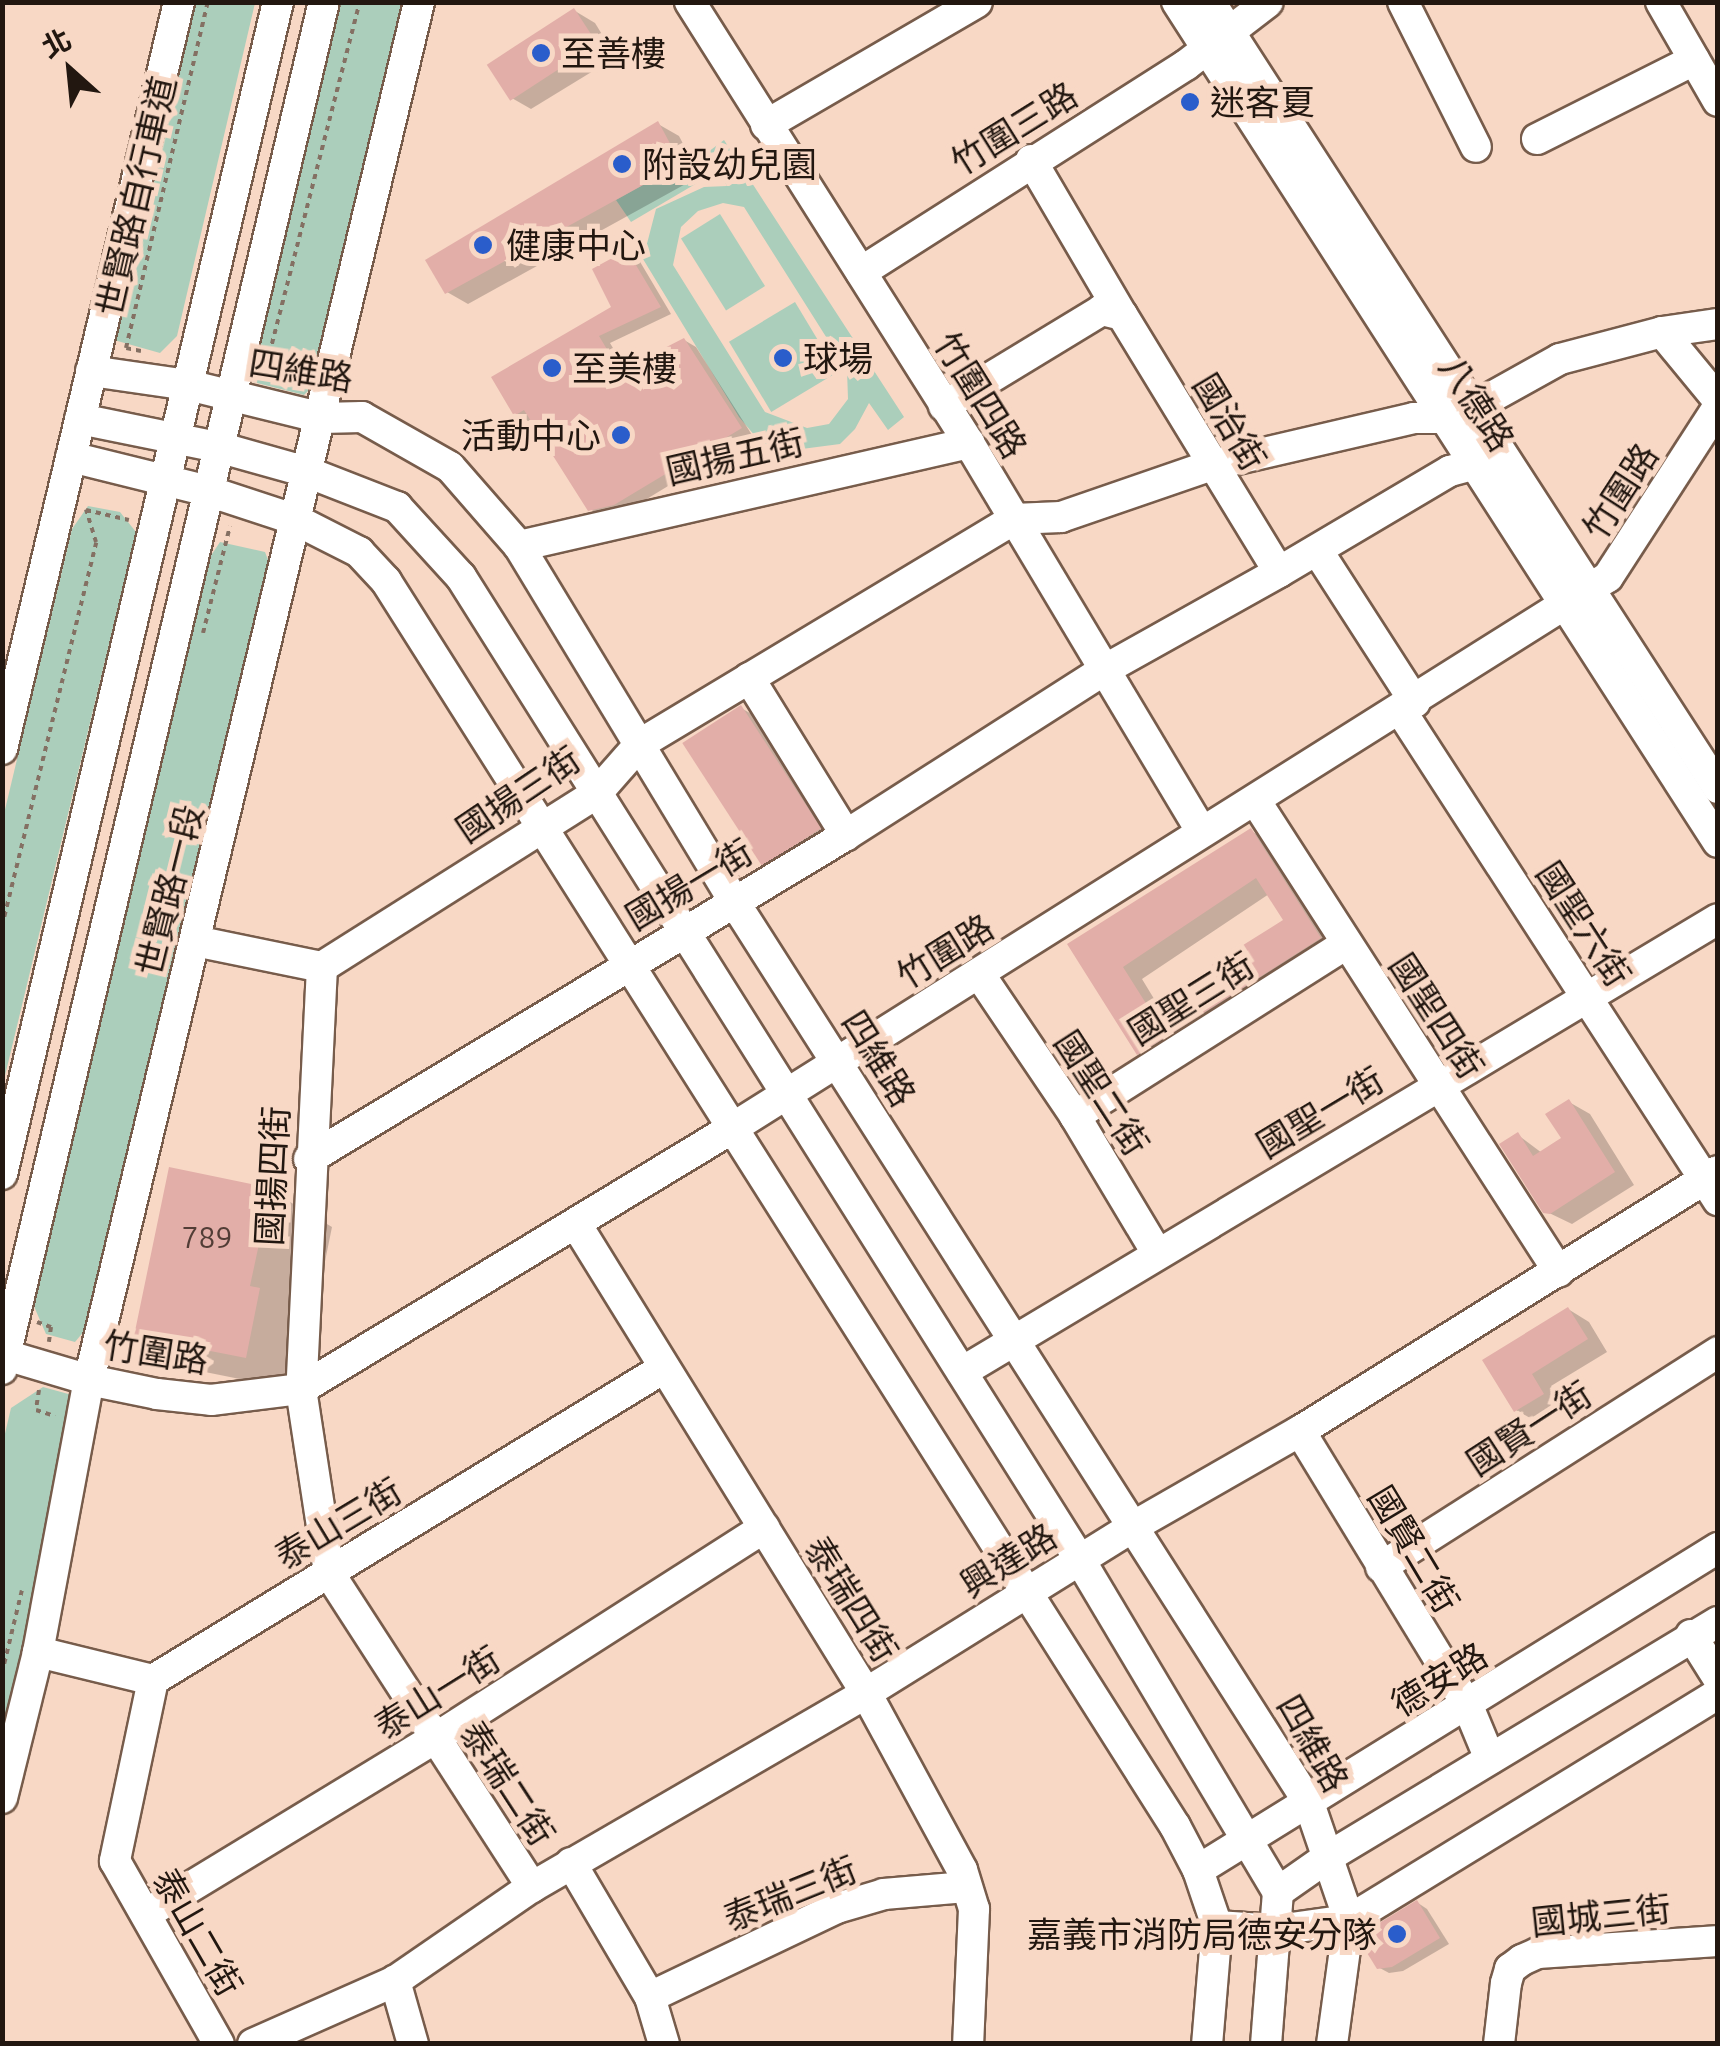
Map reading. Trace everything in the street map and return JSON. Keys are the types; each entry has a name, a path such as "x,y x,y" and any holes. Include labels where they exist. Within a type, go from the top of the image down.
{"street":[{"path":"2,748 10,685 71,457 179,2"},
{"path":"2,1174 278,2"},
{"name":"世賢路一段","path":"4,1360 324,2"},
{"name":"世賢路一段","path":"2,1798 38,1652 89,1380 419,2"},
{"name":"竹圍四路","path":"690,2 968,444 1202,832"},
{"name":"八德路","path":"1177,2 1218,40 1473,408 1718,842"},
{"name":"八德路","path":"1210,2 1218,40 1472,465 1578,597 1718,788"},
{"name":"竹圍三路","path":"860,272 1218,40 1268,2"},
{"path":"1403,2 1476,147"},
{"path":"1661,2 1718,101"},
{"path":"766,125 956,7"},
{"path":"1537,138 1694,60"},
{"name":"國治街","path":"1031,160 1279,572"},
{"path":"944,406 1102,310 1122,315"},
{"path":"1014,519 1062,517 1212,465 1414,418 1454,418 1560,359 1662,332 1718,324"},
{"path":"1662,332 1718,404"},
{"name":"四維路","path":"91,371 188,385 322,418 362,417 450,467 519,546 734,900 1011,1342 1134,1526 1308,1804 1349,1920 1332,2044"},
{"name":"竹圍路","path":"4,1360 89,1380 212,1400 301,1388 731,1130 1578,597 1620,563 1718,404"},
{"path":"80,419 218,447 307,472 397,508 460,577 1080,1560 1278,1892 1266,2044"},
{"name":"國揚五街","path":"519,546 968,444"},
{"path":"71,457 208,491 296,520 359,552 386,581 1027,1591 1198,1870 1217,1926 1207,2044"},
{"path":"1104,670 1450,471 1472,465"},
{"name":"國揚三街","path":"322,967 596,794 640,744 1014,519"},
{"name":"國聖六街","path":"1317,550 1588,999 1713,1183"},
{"name":"國揚一街","path":"309,1159 682,930 846,836 1104,670"},
{"path":"750,678 846,836"},
{"name":"國聖四街","path":"1254,800 1559,1272"},
{"name":"國聖一街","path":"962,1372 1718,919"},
{"path":"195,941 322,967"},
{"name":"國聖三街","path":"1075,1116 1346,944"},
{"name":"國揚四街","path":"301,1388 309,1159 322,967"},
{"name":"國聖二街","path":"980,975 1075,1116 1157,1253"},
{"name":"興達路","path":"253,2044 395,1981 572,1863 866,1693 1134,1526 1300,1432 1559,1272 1713,1183"},
{"name":"泰瑞四街","path":"576,1224 866,1693 962,1870 974,1908 968,2044"},
{"name":"國賢一街","path":"1381,1567 1718,1352"},
{"name":"泰山三街","path":"153,1680 664,1368"},
{"name":"泰瑞二街","path":"301,1388 329,1573 532,1888"},
{"name":"國賢二街","path":"1300,1432 1468,1706 1490,1758"},
{"name":"泰山一街","path":"146,1914 434,1739 764,1528"},
{"name":"德安路","path":"1198,1870 1718,1548"},
{"path":"1278,1892 1328,1857 1704,1628 1718,1678"},
{"path":"38,1652 153,1680"},
{"name":"泰山二街","path":"153,1680 115,1860 219,2044"},
{"path":"1217,1926 1278,1930 1349,1920 1718,1694"},
{"name":"泰瑞二街","path":"572,1863 650,1997 664,2044"},
{"name":"泰瑞三街","path":"650,1997 837,1908 884,1894 966,1887"},
{"name":"國城三街","path":"1499,2044 1506,1983 1510,1970 1522,1960 1538,1954 1718,1942"},
{"path":"395,1981 413,2044"}],"path":[{"name":"世賢路自行車道","path":"144,352 126,348 208,2"},
{"path":"262,380 360,2"},
{"path":"2,926 96,542 86,510 140,522"}],"green space":[{"path":"192,3 255,3 177,336 160,353 114,340"},
{"path":"338,3 409,3 323,376 304,395 253,382 252,348"},
{"path":"724,140 904,417 888,430 869,403 855,429 840,444 794,450 761,443 739,417 643,259 656,209 704,187 727,186 708,152","holes":["723,203 744,207 847,370 848,399 829,424 807,428 765,412 673,265 681,227 698,211"]},
{"path":"681,164 714,173 631,222 616,200"},
{"name":"球場","path":"720,214 765,286 726,310 681,238"},
{"name":"球場","path":"795,302 837,372 771,412 729,342"},
{"path":"88,506 120,512 136,532 3,1084 3,818 72,529"},
{"path":"220,542 265,552 274,575 96,1317 75,1342 46,1334 33,1304 92,1027 206,563"},
{"path":"43,1387 72,1395 73,1425 3,1734 3,1442 11,1408"}],"building":[{"name":"至善樓","path":"574,8 597,44 510,101 487,65"},
{"path":"658,121 681,164 445,294 425,260"},
{"path":"627,250 661,307 599,336 620,371 684,338 742,428 614,505 588,511 524,410 514,416 491,377 611,307 592,269"},
{"path":"741,705 821,828 762,866 682,743"},
{"path":"1251,828 1321,938 1137,1055 1067,944","holes":["1256,878 1283,920 1147,1005 1123,967"]},
{"path":"1569,1099 1615,1172 1550,1214 1543,1213 1499,1144 1518,1132 1533,1156 1561,1138 1545,1114"},
{"path":"169,1167 271,1188 250,1286 260,1288 246,1358 134,1336"},
{"path":"1568,1307 1588,1339 1532,1374 1544,1394 1514,1412 1482,1360"},
{"name":"嘉義市消防局德安分隊","path":"1417,1900 1440,1938 1392,1967 1377,1969 1364,1948 1366,1931"}],"place":[{"name":"至善樓","path":"541,53"},
{"name":"迷客夏","path":"1190,102"},
{"name":"附設幼兒園","path":"622,164"},
{"name":"健康中心","path":"483,245"},
{"name":"球場","path":"783,358"},
{"name":"至美樓","path":"552,368"},
{"name":"活動中心","path":"621,435"},
{"name":"嘉義市消防局德安分隊","path":"1397,1934"}]}
